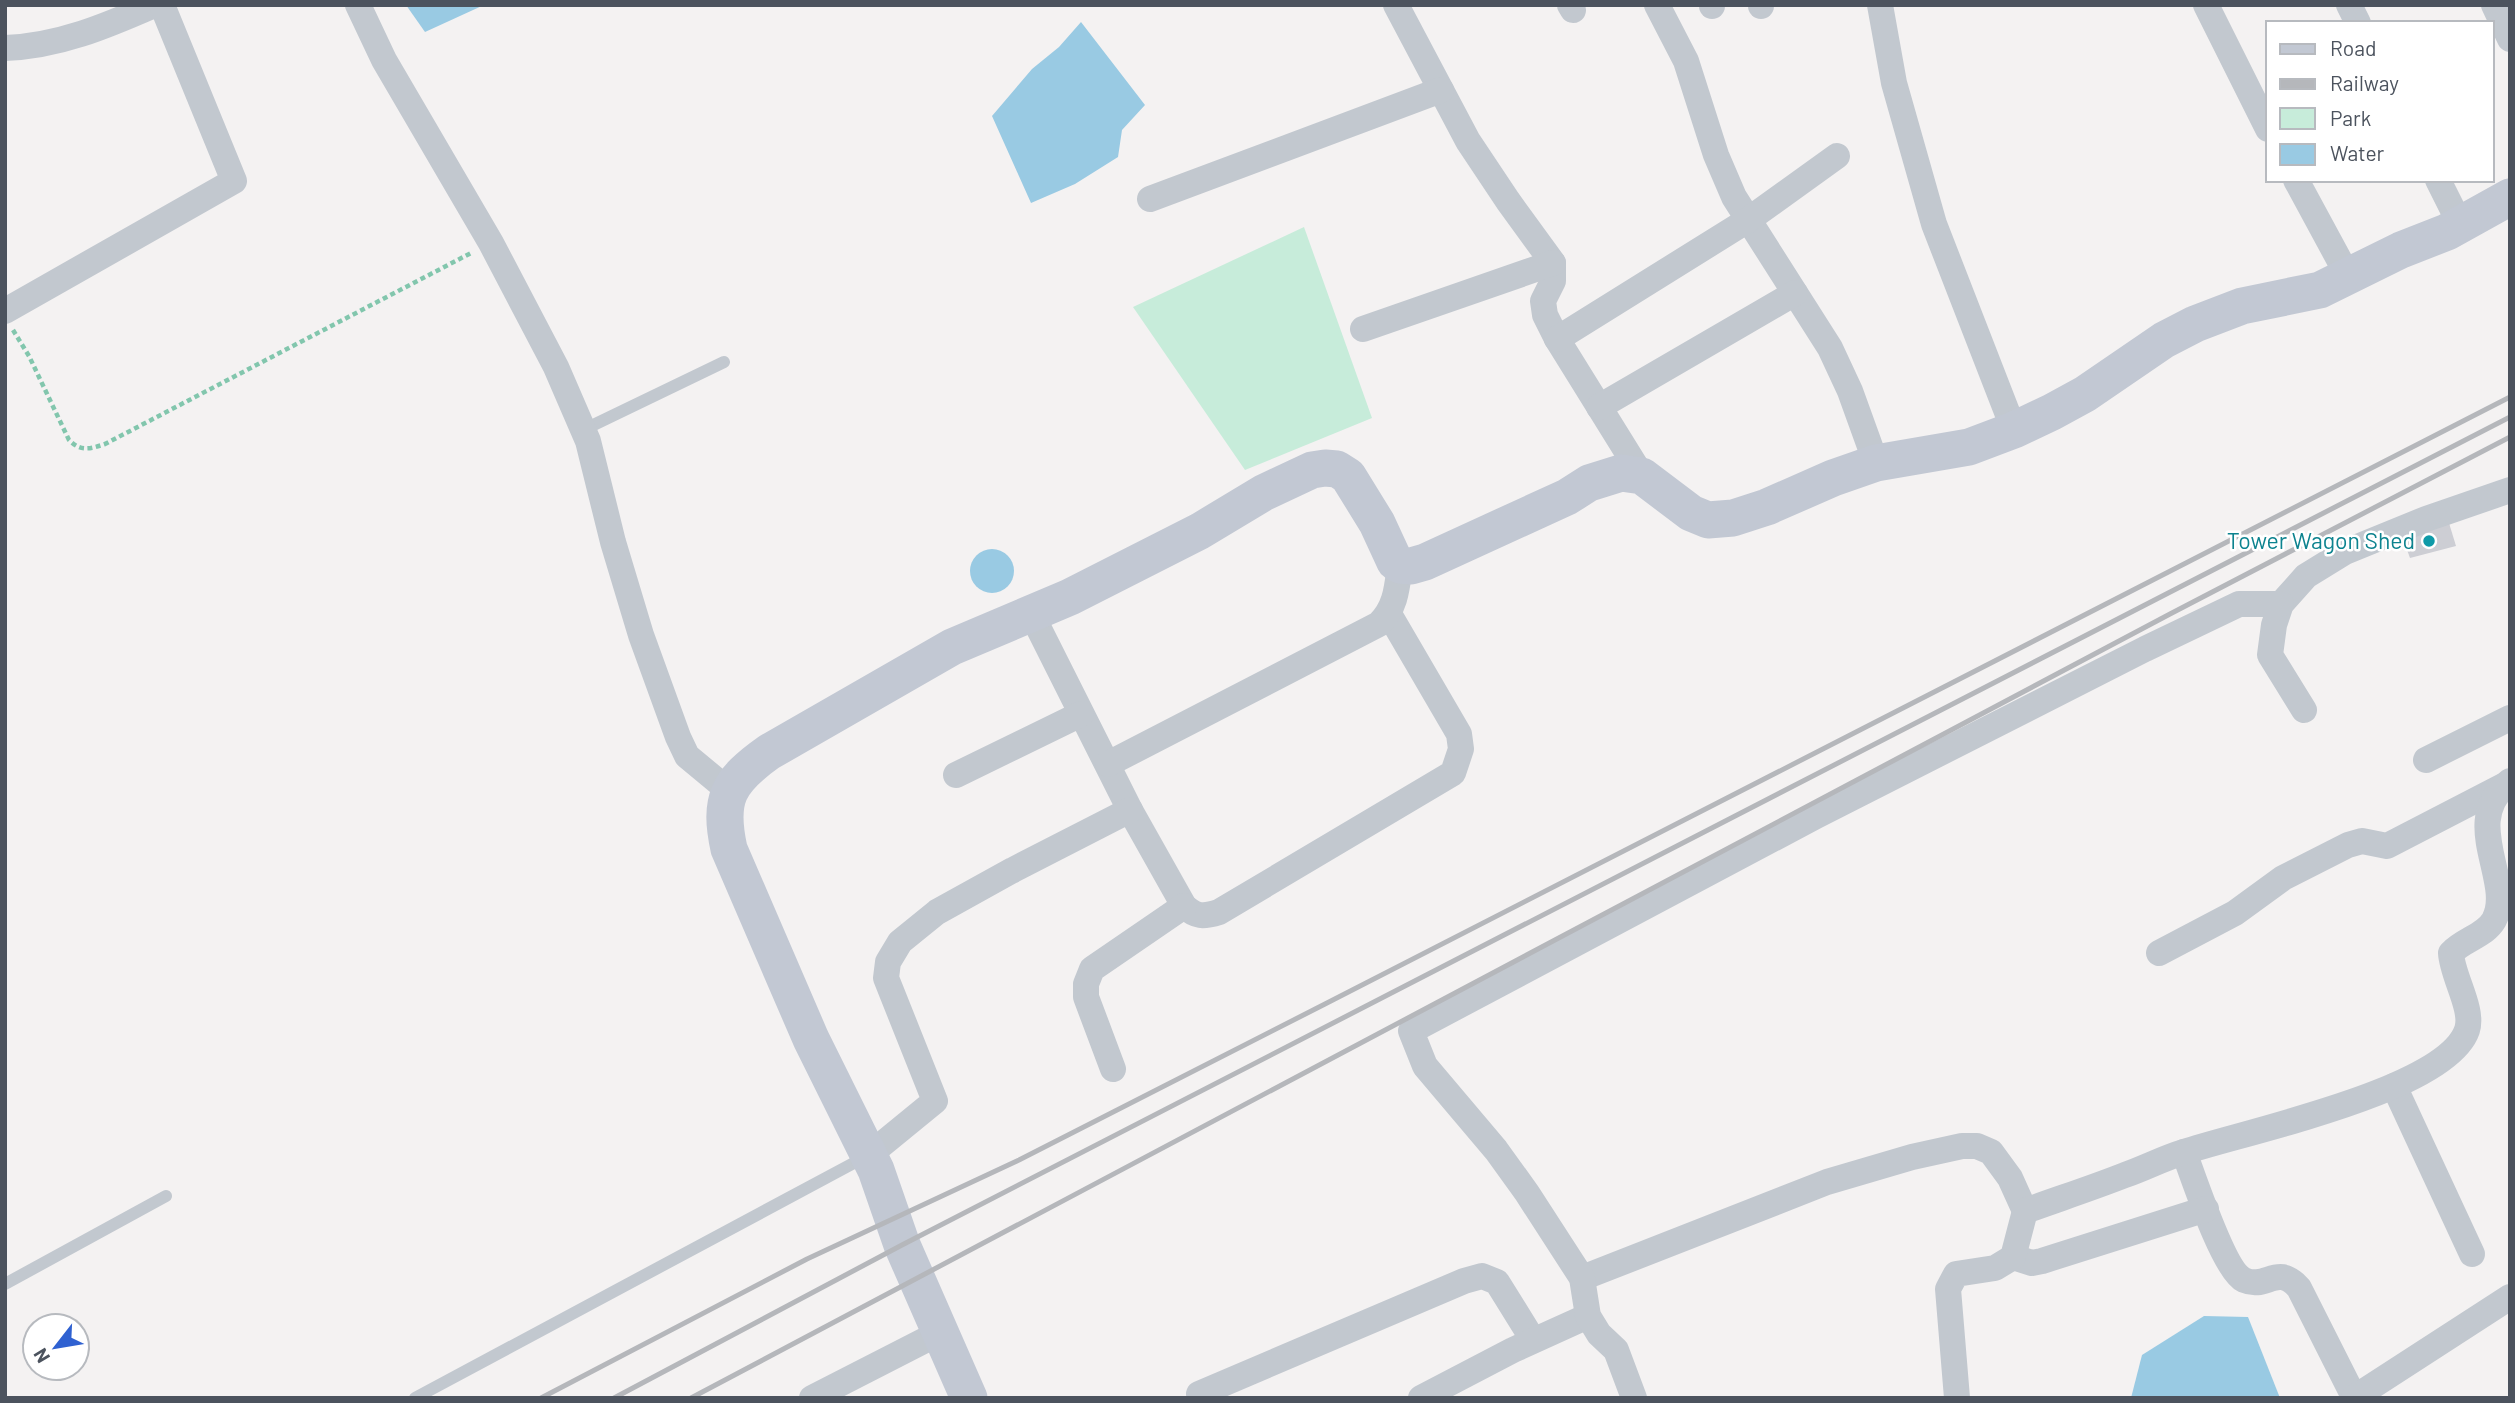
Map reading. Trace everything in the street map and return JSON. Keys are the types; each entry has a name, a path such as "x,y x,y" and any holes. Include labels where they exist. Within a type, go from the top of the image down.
{"street":[{"path":"5,48 27,47 73,37 154,5"},
{"path":"5,311 234,181 162,5"},
{"path":"358,5 384,60 491,243 556,367 588,442 617,555 678,737 687,756 729,790"},
{"path":"1396,5 1468,141 1553,263 1553,281 1543,301 1545,315 1557,339 1642,476 1690,513 1708,520 1733,518 1767,507 1833,478 1876,463 1969,447 2014,430 2085,394 2164,340 2194,324 2242,306 2320,290 2401,250 2447,232 2510,197"},
{"path":"1657,5 1686,61 1716,155 1734,197 1840,368 1876,463"},
{"path":"1880,5 1894,83 1934,224 2014,430"},
{"path":"2206,5 2266,125"},
{"path":"2349,5 2357,21"},
{"path":"2494,5 2510,39"},
{"path":"1150,200 1441,90"},
{"path":"1557,339 1748,220 1837,156"},
{"path":"2297,182 2348,276"},
{"path":"2439,182 2460,224"},
{"path":"1363,329 1553,263"},
{"path":"1599,407 1795,293"},
{"path":"969,1398 902,1245 869,1155 811,1040 729,849 724,826 724,804 729,790 751,765 840,710 952,647 983,632 1032,615 1200,531 1270,490 1312,470 1337,469 1348,476 1377,523 1395,562 1411,566 1444,554 1567,497 1590,483 1621,472 1642,476"},
{"path":"2304,710 2270,654 2274,625 2281,604 2306,576 2346,552 2426,519 2510,490"},
{"path":"1108,764 1367,632 1389,614 1395,601 1400,565"},
{"path":"1634,1398 1616,1350 1599,1334 1588,1316 1582,1278 1512,1172 1425,1066 1411,1031 1816,816 2145,649 2239,604 2281,604"},
{"path":"1032,615 1130,810 1184,906 1193,915 1205,917 1219,912 1453,773 1461,749 1459,734 1389,614"},
{"path":"956,775 1081,714"},
{"path":"2426,760 2510,718"},
{"path":"2025,1211 2183,1152 2298,1121 2408,1081 2447,1055 2466,1032 2468,1015 2454,973 2451,953 2494,921 2498,908 2496,878 2489,848 2488,814 2506,783"},
{"path":"2159,953 2235,913 2283,878 2348,845 2370,841 2378,846 2388,846 2506,783"},
{"path":"869,1155 935,1101 886,978 888,962 900,942 948,906 1130,810"},
{"path":"1113,1069 1086,998 1086,984 1092,969 1184,906"},
{"path":"2394,1086 2472,1254"},
{"path":"1582,1278 1827,1182 1912,1157 1962,1146 1977,1146 1990,1152 2010,1178 2025,1211 2013,1257 1995,1268 1956,1274 1948,1289 1957,1398"},
{"path":"2183,1152 2227,1261 2241,1278 2254,1283 2280,1276 2291,1278 2299,1288 2354,1397 2510,1297"},
{"path":"2013,1257 2032,1263 2042,1261 2206,1209"},
{"path":"1199,1394 1482,1276 1497,1282 1533,1340"},
{"path":"1421,1398 1533,1340 1588,1316"},
{"path":"812,1398 941,1332"}],"lane":[{"path":"583,430 724,362"},
{"path":"415,1398 869,1155"},
{"path":"5,1284 166,1196"}],"path":[{"path":"5,324 15,332 29,356 69,440 76,447 89,449 105,444 491,243"}],"green space":[{"path":"1304,227 1372,418 1245,470 1133,307"}],"water":[{"path":"406,5 484,5 425,32"},
{"path":"1081,22 1145,105 1122,130 1118,157 1075,184 1031,203 992,116 1032,69 1059,47"},
{"path":"992,549 1007,556 1014,571 1007,586 992,593 977,586 970,571 977,556"},
{"path":"2204,1316 2248,1317 2280,1398 2131,1398 2142,1355"}],"building":[{"name":"Tower Wagon Shed","path":"2449,523 2456,546 2410,558 2402,536"}],"railway":[{"path":"541,1398 807,1259 1019,1160 2510,397"},
{"path":"614,1398 902,1245 2510,417"},
{"path":"691,1398 2170,614 2510,437"}],"place":[{"name":"Tower Wagon Shed","path":"2429,541"}]}
